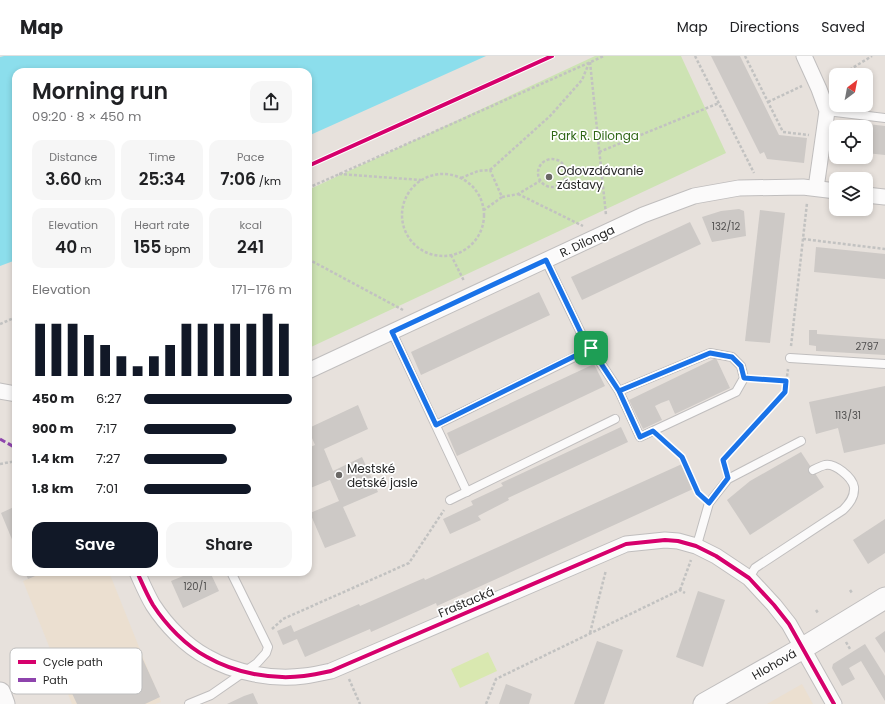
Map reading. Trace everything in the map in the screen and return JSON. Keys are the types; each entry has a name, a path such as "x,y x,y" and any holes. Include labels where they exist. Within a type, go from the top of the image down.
{"main road":[{"name":"Hlohová","path":"704,704 803,648 885,598"},
{"path":"0,693 4,704"}],"street":[{"path":"804,56 827,111 816,188"},
{"name":"R. Dilonga","path":"312,368 643,215 694,196 739,188 803,187 829,190"},
{"path":"873,196 885,197"},
{"path":"0,391 12,393"},
{"name":"Fraštacká","path":"139,576 152,604 164,620 192,647 207,657 222,664 244,671 264,675 284,677 304,676 331,671 626,544 665,540 678,541 696,546 716,556 749,578 784,618 803,648 834,704"}],"lane":[{"path":"827,111 885,118"},
{"path":"546,260 581,333 619,391 640,437 736,392 744,378 741,366 732,357 710,353 619,391"},
{"path":"392,332 467,492"},
{"path":"436,425 591,348"},
{"path":"790,358 885,364"},
{"path":"450,500 615,419"},
{"path":"696,546 709,503 728,478 801,441"},
{"path":"749,578 755,568 843,510 852,500 854,488 849,477 836,467 826,465 813,470"},
{"path":"189,704 211,695 257,663 266,653 268,647 262,638 233,576"}],"path":[{"path":"312,186 604,56"},
{"path":"695,56 762,188"},
{"path":"745,56 783,132 785,134 823,137"},
{"path":"853,68 872,56"},
{"path":"590,62 606,220"},
{"path":"461,178 478,171 490,170 550,116 582,80 590,62"},
{"path":"747,70 751,68"},
{"path":"768,102 815,80"},
{"path":"761,99 766,97"},
{"path":"599,152 719,103"},
{"path":"545,160 559,160 566,167 567,176 561,185 552,188 547,187 540,181 538,171 539,167 545,160"},
{"path":"490,170 502,197"},
{"path":"338,174 422,180"},
{"path":"448,174 461,178 472,186 480,197 484,210 484,224 479,236 470,247 458,254 445,256 432,254 419,248 410,239 404,227 402,213 405,200 412,188 422,180 435,175 448,174"},
{"path":"484,210 502,197 518,194 540,181"},
{"path":"518,194 588,228"},
{"path":"728,478 723,460 785,392 807,203"},
{"path":"803,239 885,249"},
{"path":"450,255 466,285"},
{"path":"312,261 408,312"},
{"path":"0,324 12,319"},
{"path":"744,378 786,381"},
{"path":"653,431 682,457 698,493 709,503"},
{"path":"0,464 12,462"},
{"path":"262,638 283,619 409,563 450,500"},
{"path":"486,704 496,679 680,590 696,546"},
{"path":"590,634 611,551"},
{"path":"680,590 685,594"},
{"path":"816,610 818,614"}],"shaded area":[{"path":"35,576 111,576 139,648 50,648 23,581"},
{"path":"142,654 161,702 155,704 72,704 68,694 142,694"},
{"path":"802,684 813,704 767,704"}],"green space":[{"name":"Park R. Dilonga","path":"595,56 681,56 726,153 312,347 312,188"},
{"path":"488,652 497,671 460,688 451,669"}],"water":[{"path":"486,56 312,134 312,68 12,68 12,262 0,266 0,57"}],"building":[{"path":"711,56 740,56 779,135 807,138 804,163 767,159 764,152 760,154"},
{"path":"873,125 885,126 885,155 873,154"},
{"path":"739,209 744,211 746,236 712,242 702,217 721,211"},
{"path":"760,210 785,213 770,343 745,341"},
{"path":"690,222 701,244 582,300 571,277"},
{"path":"816,247 885,254 885,279 814,272"},
{"path":"539,292 550,315 421,375 411,352"},
{"path":"809,330 817,330 817,334 885,339 885,355 816,351 816,346 809,345"},
{"path":"716,358 730,388 675,414 669,400 661,403 655,406 662,420 643,429 629,400"},
{"path":"594,364 605,386 457,456 447,433"},
{"path":"885,386 885,444 844,453 838,428 816,434 809,402"},
{"name":"Mestské detské jasle","path":"358,405 368,429 324,449 333,471 362,457 378,492 343,507 356,536 325,548 312,518 312,512 339,501 330,480 312,487 312,446 315,445 312,438 313,426"},
{"path":"621,427 628,442 508,498 509,500 478,516 481,520 450,534 443,519 473,505 471,501 503,486 501,483"},
{"path":"801,452 824,487 750,535 727,500 750,481"},
{"path":"682,464 693,489 437,606 436,603 371,632 370,629 305,657 297,639 283,645 277,631 291,625 294,632 359,604 360,606 424,578 425,580"},
{"path":"12,508 12,539 1,513"},
{"path":"885,519 885,553 868,564 853,540"},
{"path":"27,576 35,576 28,579"},
{"path":"183,576 212,576 219,591 183,608 171,581"},
{"path":"698,591 725,600 703,667 676,657"},
{"path":"885,631 885,653 875,638"},
{"path":"597,641 623,650 604,704 574,704"},
{"path":"865,644 885,676 885,701 861,661 849,668 855,679 842,686 832,668 833,664"},
{"path":"142,657 160,697 145,704 77,704 72,694 142,694"},
{"path":"506,684 532,694 529,704 499,704"},
{"path":"253,693 258,704 227,704 244,696"}],"marked path":[{"path":"0,439 12,446"}],"cycle path":[{"path":"312,164 552,56"},
{"path":"139,576 158,613 184,641 199,652 218,663 242,671 267,676 292,677 331,671 626,544 665,540 678,541 696,546 716,556 749,578 789,624 834,704"}],"place":[{"name":"Odovzdávanie zástavy","path":"549,177"},
{"name":"Mestské detské jasle","path":"339,475"}],"route":[{"path":"591,348 436,425 392,332 546,260 581,333 619,391 640,437 653,431 682,457 698,493 709,503 728,478 723,460 785,392 786,381 744,378 741,366 732,357 710,353 619,391 591,348"}]}
